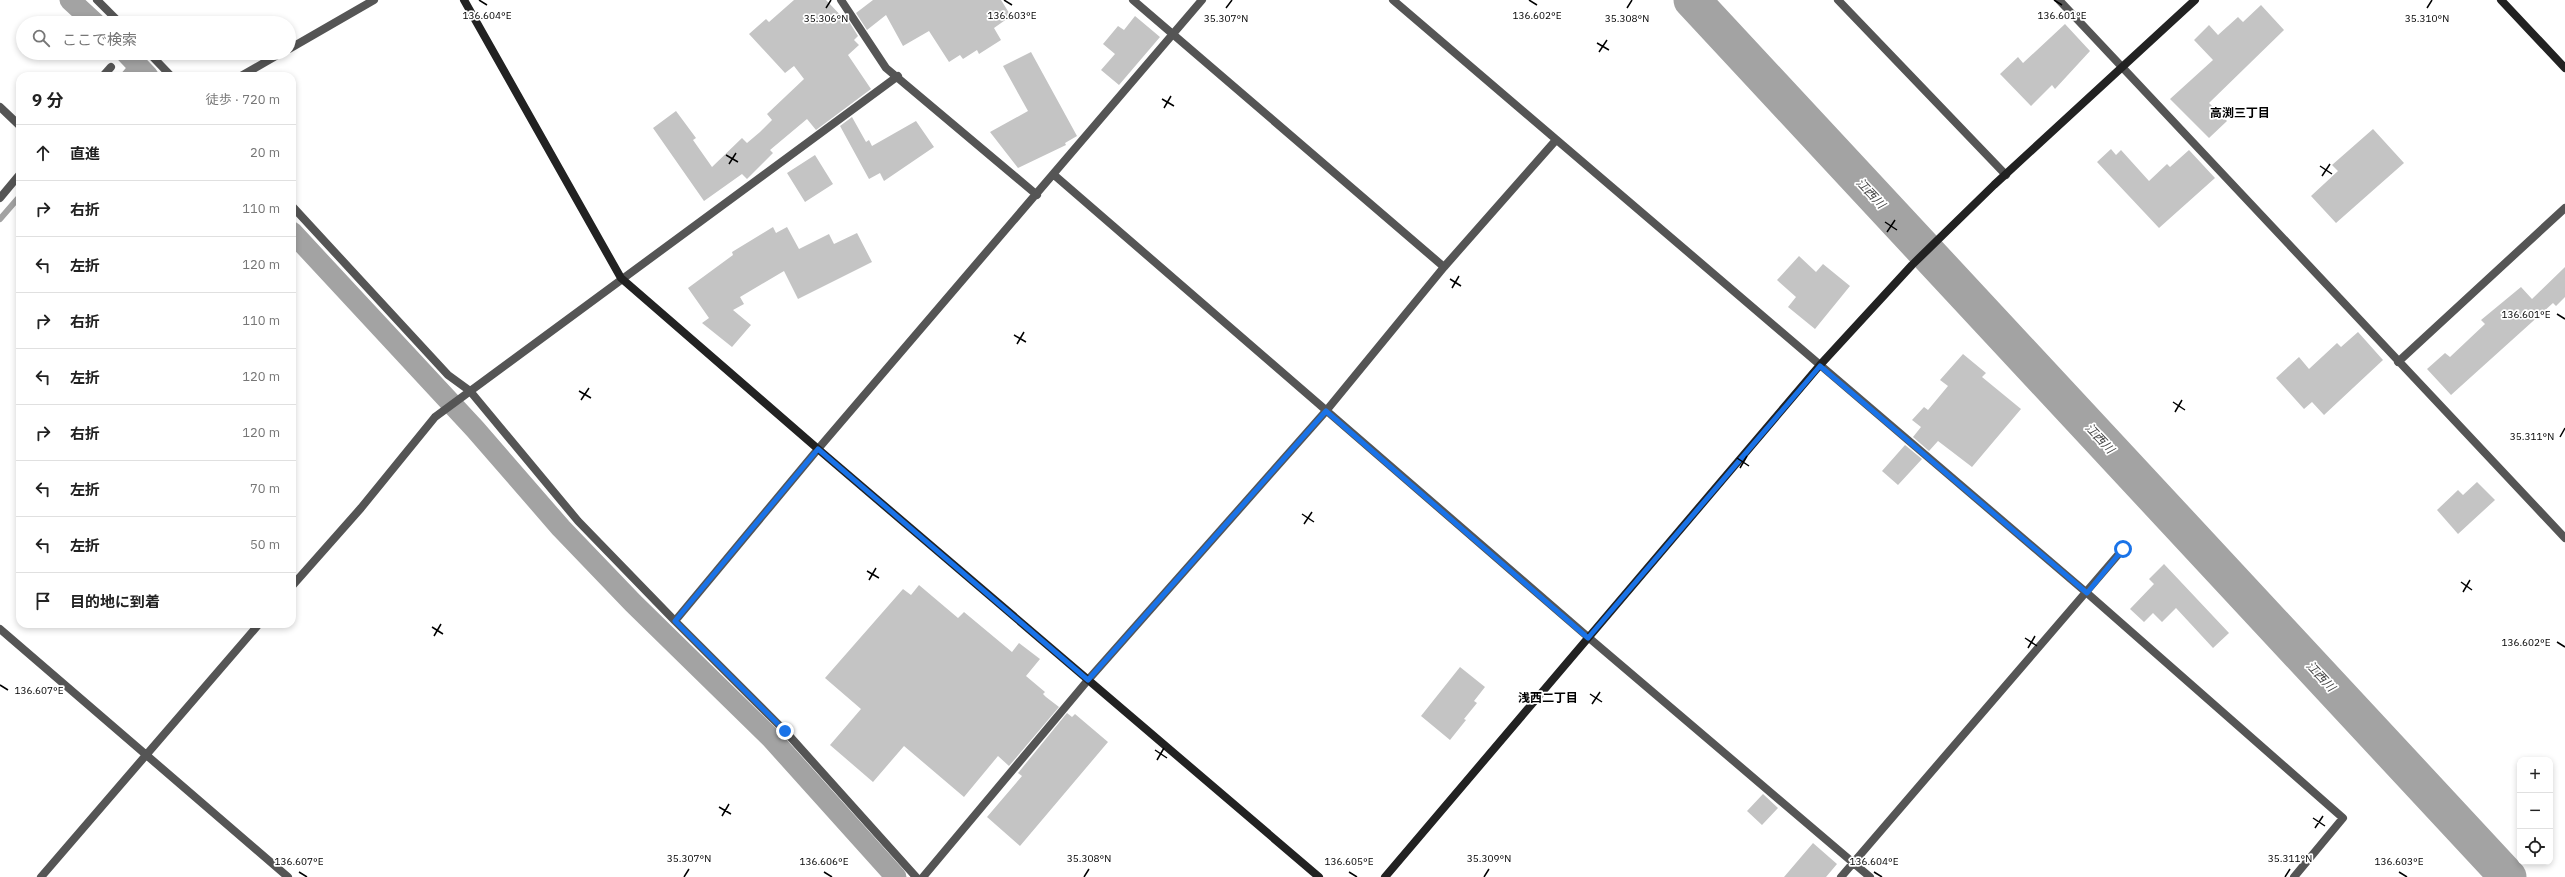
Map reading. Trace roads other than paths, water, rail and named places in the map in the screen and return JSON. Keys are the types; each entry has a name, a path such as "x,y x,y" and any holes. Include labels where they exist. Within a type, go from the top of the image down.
{"street":[{"path":"97,0 113,16"},
{"path":"296,44 374,0"},
{"path":"464,0 621,278 818,449 1319,877"},
{"path":"841,0 886,68 898,76 1037,195"},
{"path":"1133,0 1444,267"},
{"path":"675,621 818,449 1037,195 1053,174 1202,0"},
{"path":"1393,0 2087,593 2343,818 2294,877"},
{"path":"1838,0 2006,175"},
{"path":"2059,0 2121,68 2565,538"},
{"path":"1385,877 1820,366 1912,265 1994,185 2195,0"},
{"path":"2501,0 2565,68"},
{"path":"156,60 167,72"},
{"path":"248,72 269,60"},
{"path":"107,72 111,67"},
{"path":"296,581 361,508 435,417 621,278 898,76"},
{"path":"0,107 16,122"},
{"path":"923,877 1088,680 1326,411 1444,267 1556,140"},
{"path":"1053,174 1588,638 1870,877"},
{"path":"0,198 16,179"},
{"path":"2398,362 2565,208"},
{"path":"296,210 448,375 469,392 578,521 785,731 916,877"},
{"path":"1841,877 2087,593 2123,549"},
{"path":"41,877 145,754 255,628"},
{"path":"0,629 288,877"}],"waterway":[{"path":"70,0 87,16"},
{"name":"江西川","path":"1692,0 2508,877"},
{"path":"133,60 144,72"},
{"path":"126,72 135,62"},
{"path":"0,219 16,201"},
{"path":"296,236 475,429 561,528 633,603 771,738 896,877"}],"district":[{"name":"高渕三丁目","path":"2240,112"},
{"name":"浅西二丁目","path":"1548,697"}]}
